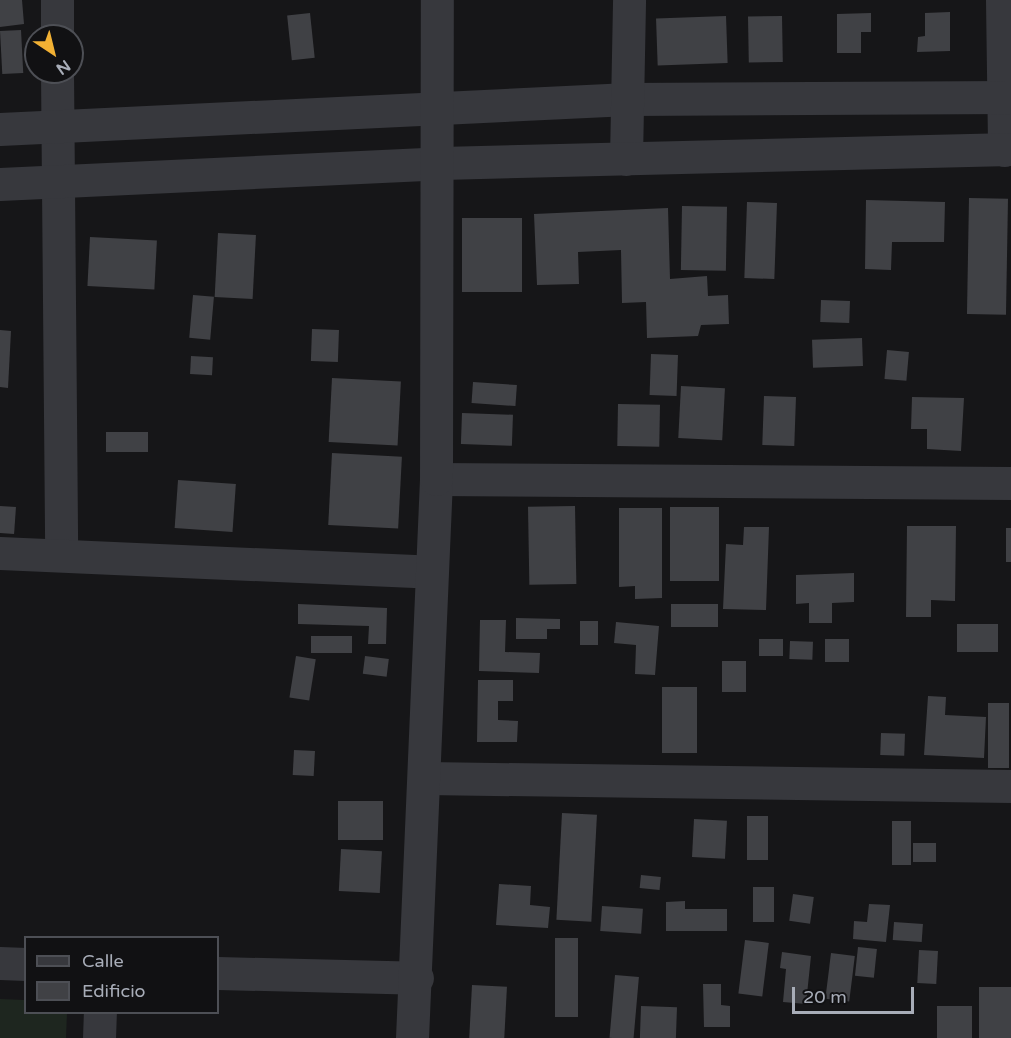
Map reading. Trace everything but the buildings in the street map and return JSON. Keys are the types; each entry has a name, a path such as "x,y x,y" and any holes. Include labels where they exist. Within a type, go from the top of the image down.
{"street":[{"path":"57,0 57,24"},
{"path":"412,1038 426,778 436,479 441,163 437,0"},
{"path":"627,159 629,0"},
{"path":"0,184 441,163 1007,149 1002,0"},
{"path":"57,84 62,554"},
{"path":"0,129 628,99 1006,97"},
{"path":"436,479 1011,483"},
{"path":"0,553 432,572"},
{"path":"426,778 1011,786"},
{"path":"0,963 24,964"},
{"path":"219,973 417,978"},
{"path":"99,1038 100,1014"}],"shaded area":[{"path":"0,999 24,1000 24,1014 67,1014 66,1038 0,1038"}]}
